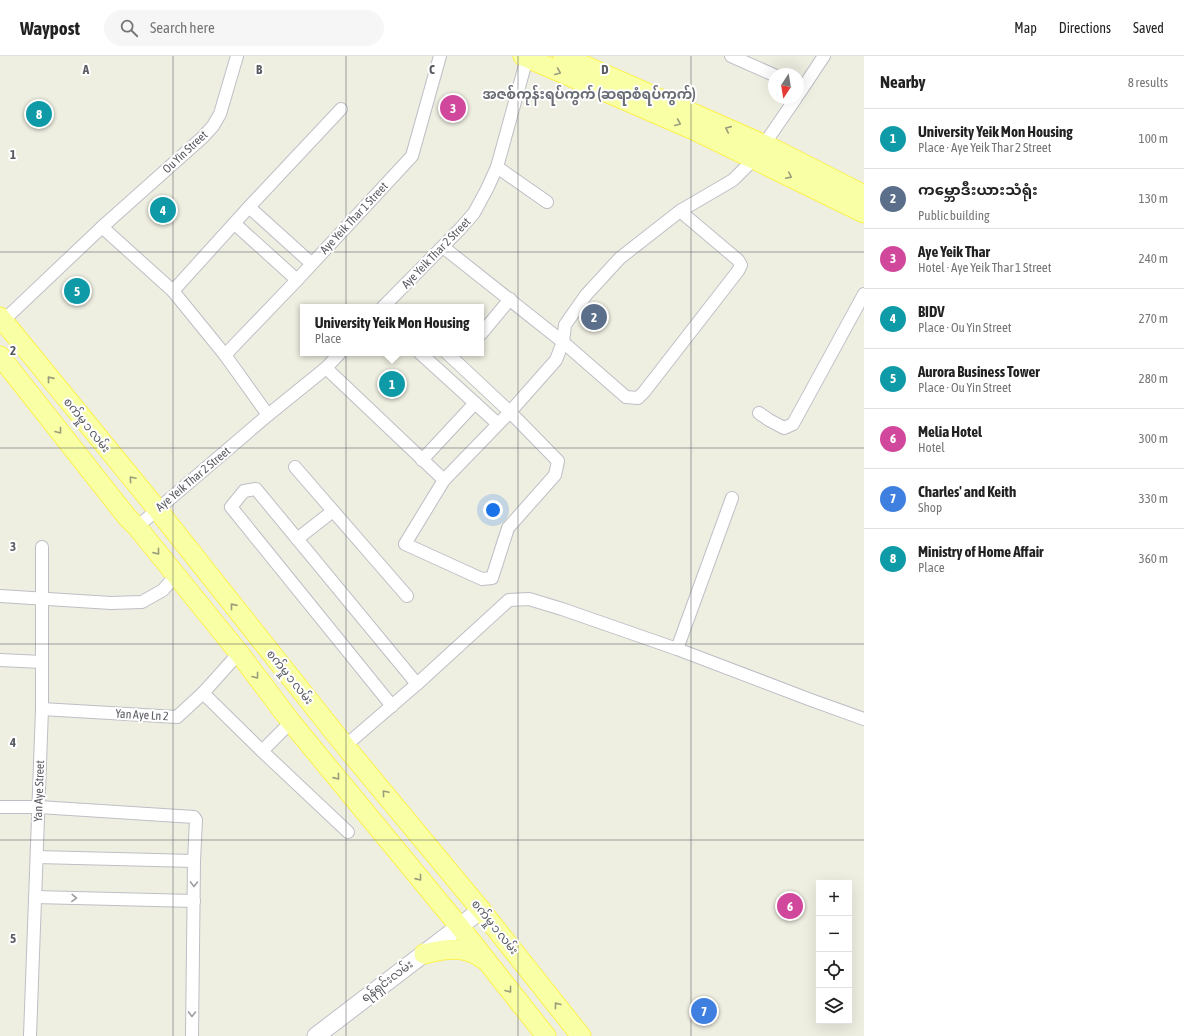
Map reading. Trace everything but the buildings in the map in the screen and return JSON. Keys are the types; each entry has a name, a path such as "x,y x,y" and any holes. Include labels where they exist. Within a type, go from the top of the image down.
{"main road":[{"path":"563,56 759,152 864,213"},
{"path":"525,57 694,130 759,152 864,195"},
{"name":"စက်မှု ၁ လမ်း","path":"2,319 24,348 157,509 345,746 481,910 581,1036"},
{"path":"3,359 24,348"},
{"name":"စက်မှု ၁ လမ်း","path":"3,359 127,517 137,527 233,646 291,722 459,926 546,1036"},
{"path":"71,447 90,428"},
{"path":"233,646 247,623"},
{"path":"305,739 326,721"},
{"path":"384,834 405,818"},
{"name":"ရန်ရှင်းလမ်း","path":"316,1036 481,910"},
{"path":"424,954 444,949 462,949 477,954 488,964"}],"street":[{"name":"Ou Yin Street","path":"2,319 203,137 213,126 220,114 237,56"},
{"name":"Aye Yeik Thar 1 Street","path":"226,355 412,156 440,56"},
{"path":"732,56 768,72"},
{"path":"804,84 824,56"},
{"name":"Aye Yeik Thar 2 Street","path":"390,304 474,213 487,189 496,166 525,57"},
{"path":"461,358 510,412 558,461 558,468 555,475 508,528 492,578 482,579 405,544 444,480 510,412 556,360 563,342 565,325 586,295 620,258 680,211 733,180 759,152 792,104"},
{"path":"173,291 341,109"},
{"path":"496,166 547,202"},
{"path":"249,207 312,263"},
{"path":"443,247 563,342 626,397 638,398 741,265 738,260 680,211"},
{"path":"235,224 297,280"},
{"path":"102,228 173,291 226,355 268,415"},
{"path":"759,413 784,428 793,424 864,294"},
{"path":"484,330 510,299"},
{"name":"Aye Yeik Thar 2 Street","path":"137,527 268,415 326,368 337,356"},
{"path":"423,356 498,424"},
{"path":"326,368 444,480"},
{"path":"422,460 475,403"},
{"path":"295,467 407,596"},
{"path":"392,706 231,507 244,491 256,489 417,684"},
{"path":"677,649 732,498"},
{"path":"297,539 333,511"},
{"name":"Yan Aye Street","path":"30,1036 42,709 42,547"},
{"path":"0,596 112,603 142,602 163,590 176,576"},
{"path":"345,746 417,684 509,600 529,599 562,609 677,649 811,700 864,718"},
{"name":"Yan Aye Ln 2","path":"42,709 177,717 203,693 233,646"},
{"path":"0,660 42,662"},
{"path":"203,693 348,832"},
{"path":"262,751 291,722"},
{"path":"0,806 39,807 194,817 196,820 194,861 192,1036"},
{"path":"37,857 194,861"},
{"path":"35,897 194,901"}],"place":[{"name":"Aye Yeik Thar","path":"453,108"},
{"name":"Ministry of Home Affair","path":"39,114"},
{"name":"BIDV","path":"163,210"},
{"name":"Aurora Business Tower","path":"77,291"},
{"name":"ကမ္ဘောဒီးယားသံရုံး","path":"594,317"},
{"name":"University Yeik Mon Housing","path":"392,384"},
{"name":"Melia Hotel","path":"790,906"},
{"name":"Charles' and Keith","path":"704,1011"}],"district":[{"name":"အဇစ်ကုန်းရပ်ကွက် (ဆရာစံရပ်ကွက်)","path":"589,94"}]}
